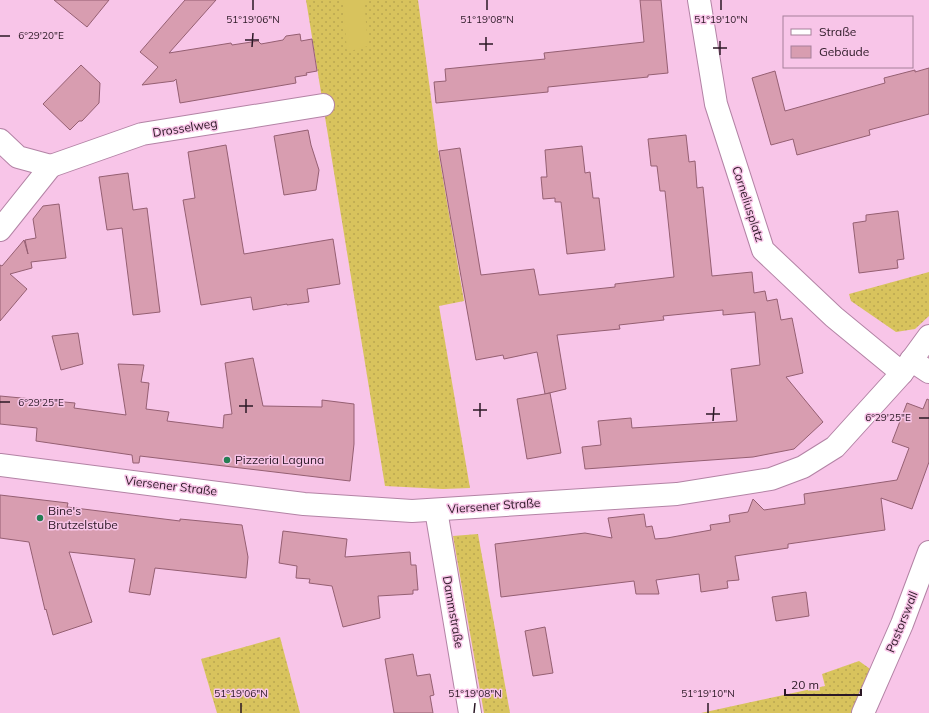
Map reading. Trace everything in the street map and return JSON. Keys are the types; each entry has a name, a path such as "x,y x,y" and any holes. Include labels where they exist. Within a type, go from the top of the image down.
{"street":[{"name":"Corneliusplatz","path":"699,0 716,104 763,250 834,317 906,366"},
{"name":"Drosselweg","path":"51,166 142,134 323,105"},
{"path":"0,140 18,157 51,166 0,230"},
{"name":"Viersener Straße","path":"0,465 304,504 412,511 676,494 771,479 803,467 835,447 906,366 929,336"},
{"path":"906,366 929,372"},
{"name":"Dammstraße","path":"436,510 470,713"},
{"name":"Pastorswall","path":"863,713 902,624 929,552"}],"shaded area":[{"path":"306,0 418,0 438,150 464,301 439,306 470,488 443,489 385,486"},
{"path":"343,0 364,0 368,46 347,52"},
{"path":"929,272 929,316 915,329 896,332 851,301 849,294"},
{"path":"478,534 510,713 484,713 453,536"},
{"path":"280,637 300,713 217,713 201,659"},
{"path":"859,661 873,671 855,713 701,713 825,686 822,674"}],"building":[{"path":"54,0 109,0 87,27"},
{"path":"185,0 216,0 169,53 231,43 232,45 258,41 261,44 283,40 286,36 300,34 301,41 312,39 317,71 306,73 307,75 295,77 296,83 180,103 176,79 174,81 142,85 158,67 140,52"},
{"path":"640,0 661,0 668,73 648,75 648,77 548,87 548,92 436,103 434,82 446,81 445,69 545,59 544,53 644,42"},
{"path":"81,65 100,83 99,103 82,121 79,121 70,130 43,104"},
{"path":"929,68 929,114 869,130 870,135 797,155 793,139 771,145 752,78 775,71 785,111 885,83 884,78"},
{"path":"308,130 319,170 316,190 284,195 274,136"},
{"path":"686,135 689,162 695,161 697,188 703,187 712,276 752,272 754,293 765,291 767,301 777,299 781,320 792,318 803,373 786,377 823,422 794,449 753,457 585,469 582,447 601,445 598,421 631,418 632,428 737,421 731,369 760,365 755,312 723,315 723,310 663,316 664,320 619,325 620,329 557,335 566,389 545,394 537,352 504,359 503,355 476,360 439,151 460,148 481,275 534,269 539,295 615,287 615,284 674,277 665,191 660,191 657,166 651,166 648,139"},
{"path":"226,145 244,254 333,239 340,284 307,289 309,302 253,310 251,297 201,305 183,200 195,198 188,152"},
{"path":"582,146 585,173 590,172 593,198 599,198 605,250 567,254 561,202 555,202 555,198 543,199 541,177 547,177 545,150"},
{"path":"128,173 133,210 147,208 160,312 133,315 122,228 107,230 99,177"},
{"path":"59,204 66,258 31,262 32,268 10,274 27,289 0,321 0,265 2,266 24,240 28,254 25,240 36,238 33,219 43,206"},
{"path":"898,211 904,259 897,260 898,268 859,273 853,223 866,221 866,215"},
{"path":"78,333 83,364 61,370 52,336"},
{"path":"253,358 263,406 322,407 322,400 354,404 354,444 350,481 140,456 139,463 133,463 132,455 36,441 37,428 0,424 0,396 75,403 74,408 126,415 118,364 144,365 141,382 149,383 146,409 169,412 167,421 223,428 224,415 232,414 225,363"},
{"path":"550,393 561,453 527,459 517,399"},
{"path":"927,399 929,400 929,462 912,509 881,498 885,530 788,544 788,548 735,556 739,580 727,581 728,588 701,592 699,574 656,580 659,594 636,594 634,581 501,597 495,544 585,533 612,538 608,518 644,514 646,527 652,526 655,539 667,538 711,530 710,525 730,522 729,515 748,512 753,499 764,510 805,504 804,494 897,480 909,448 892,442 907,403 923,409"},
{"path":"0,495 68,503 67,507 180,521 180,519 242,525 248,557 246,578 155,568 150,595 129,592 135,559 69,552 92,622 53,635 46,609 45,610 29,542 0,538"},
{"path":"283,531 347,539 345,557 410,552 411,565 416,565 418,590 413,590 413,594 378,596 380,618 343,627 332,586 309,583 310,579 296,578 297,566 279,563"},
{"path":"806,592 809,616 776,621 772,597"},
{"path":"545,627 553,673 533,676 525,631"},
{"path":"413,654 417,676 430,674 434,695 430,696 433,713 394,713 385,659"}],"place":[{"name":"Pizzeria Laguna","path":"227,460"},
{"name":"Bine's Brutzelstube","path":"40,518"}]}
